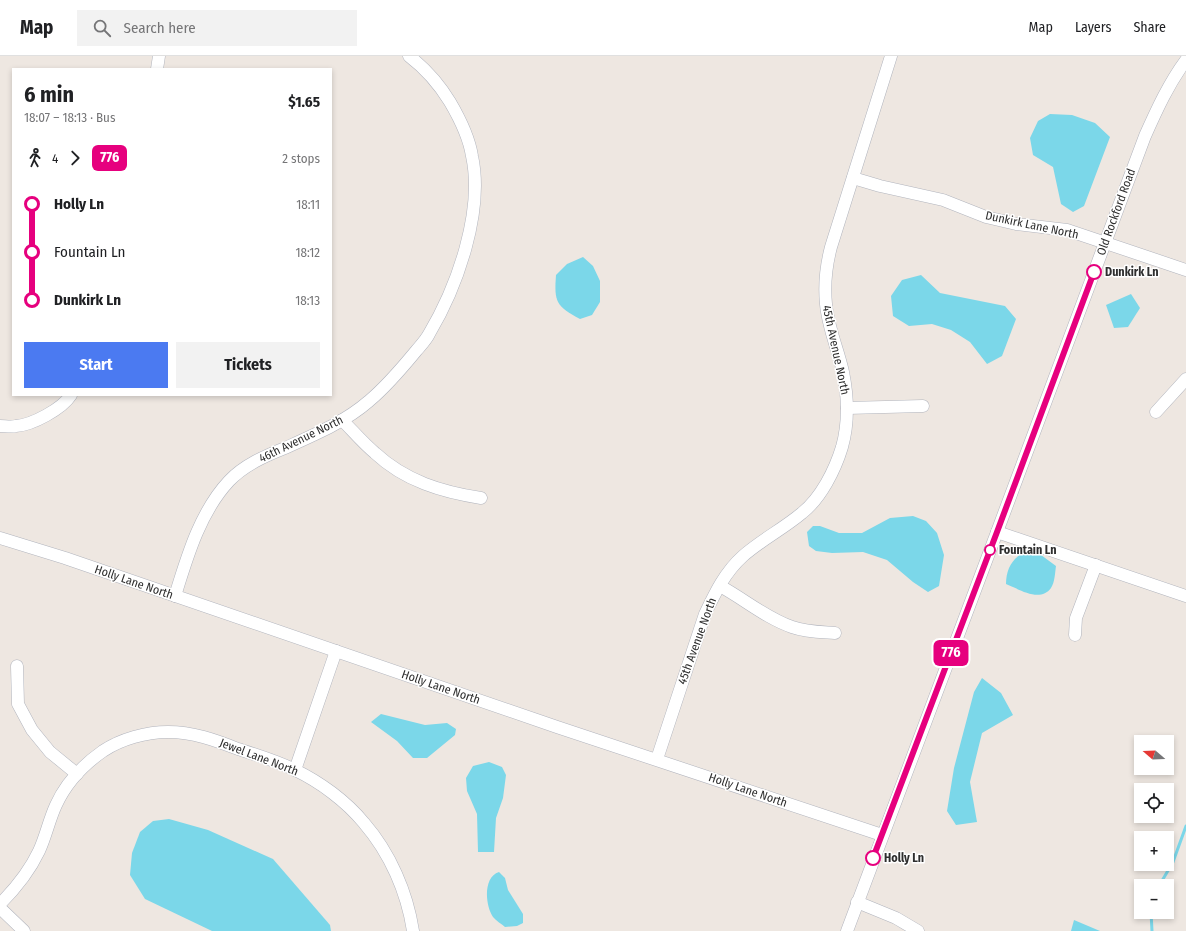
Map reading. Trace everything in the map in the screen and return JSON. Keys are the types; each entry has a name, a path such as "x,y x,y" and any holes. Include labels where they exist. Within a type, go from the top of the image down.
{"street":[{"path":"157,68 159,56"},
{"name":"46th Avenue North","path":"175,596 188,556 203,521 210,507 229,481 252,462 342,420 368,402 401,370 428,336 451,291 466,248 472,216 475,185 473,157 465,130 441,87 420,64 409,56"},
{"name":"45th Avenue North","path":"657,760 705,614 727,574 743,556 803,512 820,493 833,471 842,447 847,422 847,408 843,371 829,326 825,286 826,267 891,56"},
{"name":"Old Rockford Road","path":"846,931 1145,136 1160,102 1186,60"},
{"name":"Dunkirk Lane North","path":"853,178 880,186 943,200 986,217 1016,224 1067,230 1186,270"},
{"path":"1156,412 1186,379"},
{"path":"0,426 16,426 44,417 68,400 70,396"},
{"path":"847,408 924,406"},
{"path":"342,420 375,454 398,472 428,486 455,494 481,498"},
{"path":"997,532 1186,596"},
{"name":"Holly Lane North","path":"0,538 64,558 556,727 882,835"},
{"path":"1074,635 1076,618 1096,565"},
{"path":"720,586 772,618 792,627 813,632 835,633"},
{"path":"295,770 336,651"},
{"path":"0,904 34,862 40,851 55,806 77,774 50,752 32,730 18,704 18,666"},
{"name":"Jewel Lane North","path":"77,774 88,762 104,750 125,740 146,734 168,732 190,734 211,739 295,770 322,786 344,803 364,822 397,876 405,896 413,931"},
{"path":"857,902 896,918 918,931"},
{"path":"0,908 24,931"}],"water":[{"path":"1050,114 1072,115 1095,123 1110,137 1084,206 1073,212 1061,204 1053,167 1033,155 1030,138 1038,121"},
{"path":"583,257 593,266 600,281 600,302 592,315 580,319 566,310 558,302 555,284 556,275 567,264"},
{"path":"921,275 940,293 1005,306 1016,319 1002,356 987,364 970,342 951,330 932,324 909,326 893,316 891,296 902,280"},
{"path":"1131,294 1140,308 1128,327 1114,328 1106,305"},
{"path":"913,516 926,521 937,533 944,555 939,586 928,592 913,582 887,560 863,552 832,553 816,551 809,546 807,532 813,526 820,526 839,533 862,533 890,518"},
{"path":"1024,552 1041,555 1056,566 1053,583 1051,588 1046,592 1035,595 1029,594 1006,584 1010,565"},
{"path":"982,678 1001,693 1013,715 982,733 970,782 977,822 956,825 947,811 954,768 974,692"},
{"path":"381,714 425,725 447,723 456,729 455,735 427,758 413,758 397,741 371,722"},
{"path":"489,762 502,767 506,775 503,798 496,818 494,852 478,852 477,814 467,791 466,778 473,766"},
{"path":"169,819 208,830 273,859 330,925 331,931 212,931 145,899 130,875 132,853 140,832 153,821"},
{"path":"499,872 505,878 508,890 523,914 523,923 517,926 505,927 493,917 488,906 488,885 490,879"},
{"path":"1074,920 1100,931 1071,931"}],"waterway":[{"path":"1163,879 1173,862 1186,826"},
{"path":"1151,919 1152,931"}],"bus line":[{"name":"776","path":"873,858 1094,272"}],"place":[{"name":"Dunkirk Ln","path":"1094,272"},
{"name":"Fountain Ln","path":"990,550"},
{"name":"Holly Ln","path":"873,858"}]}
